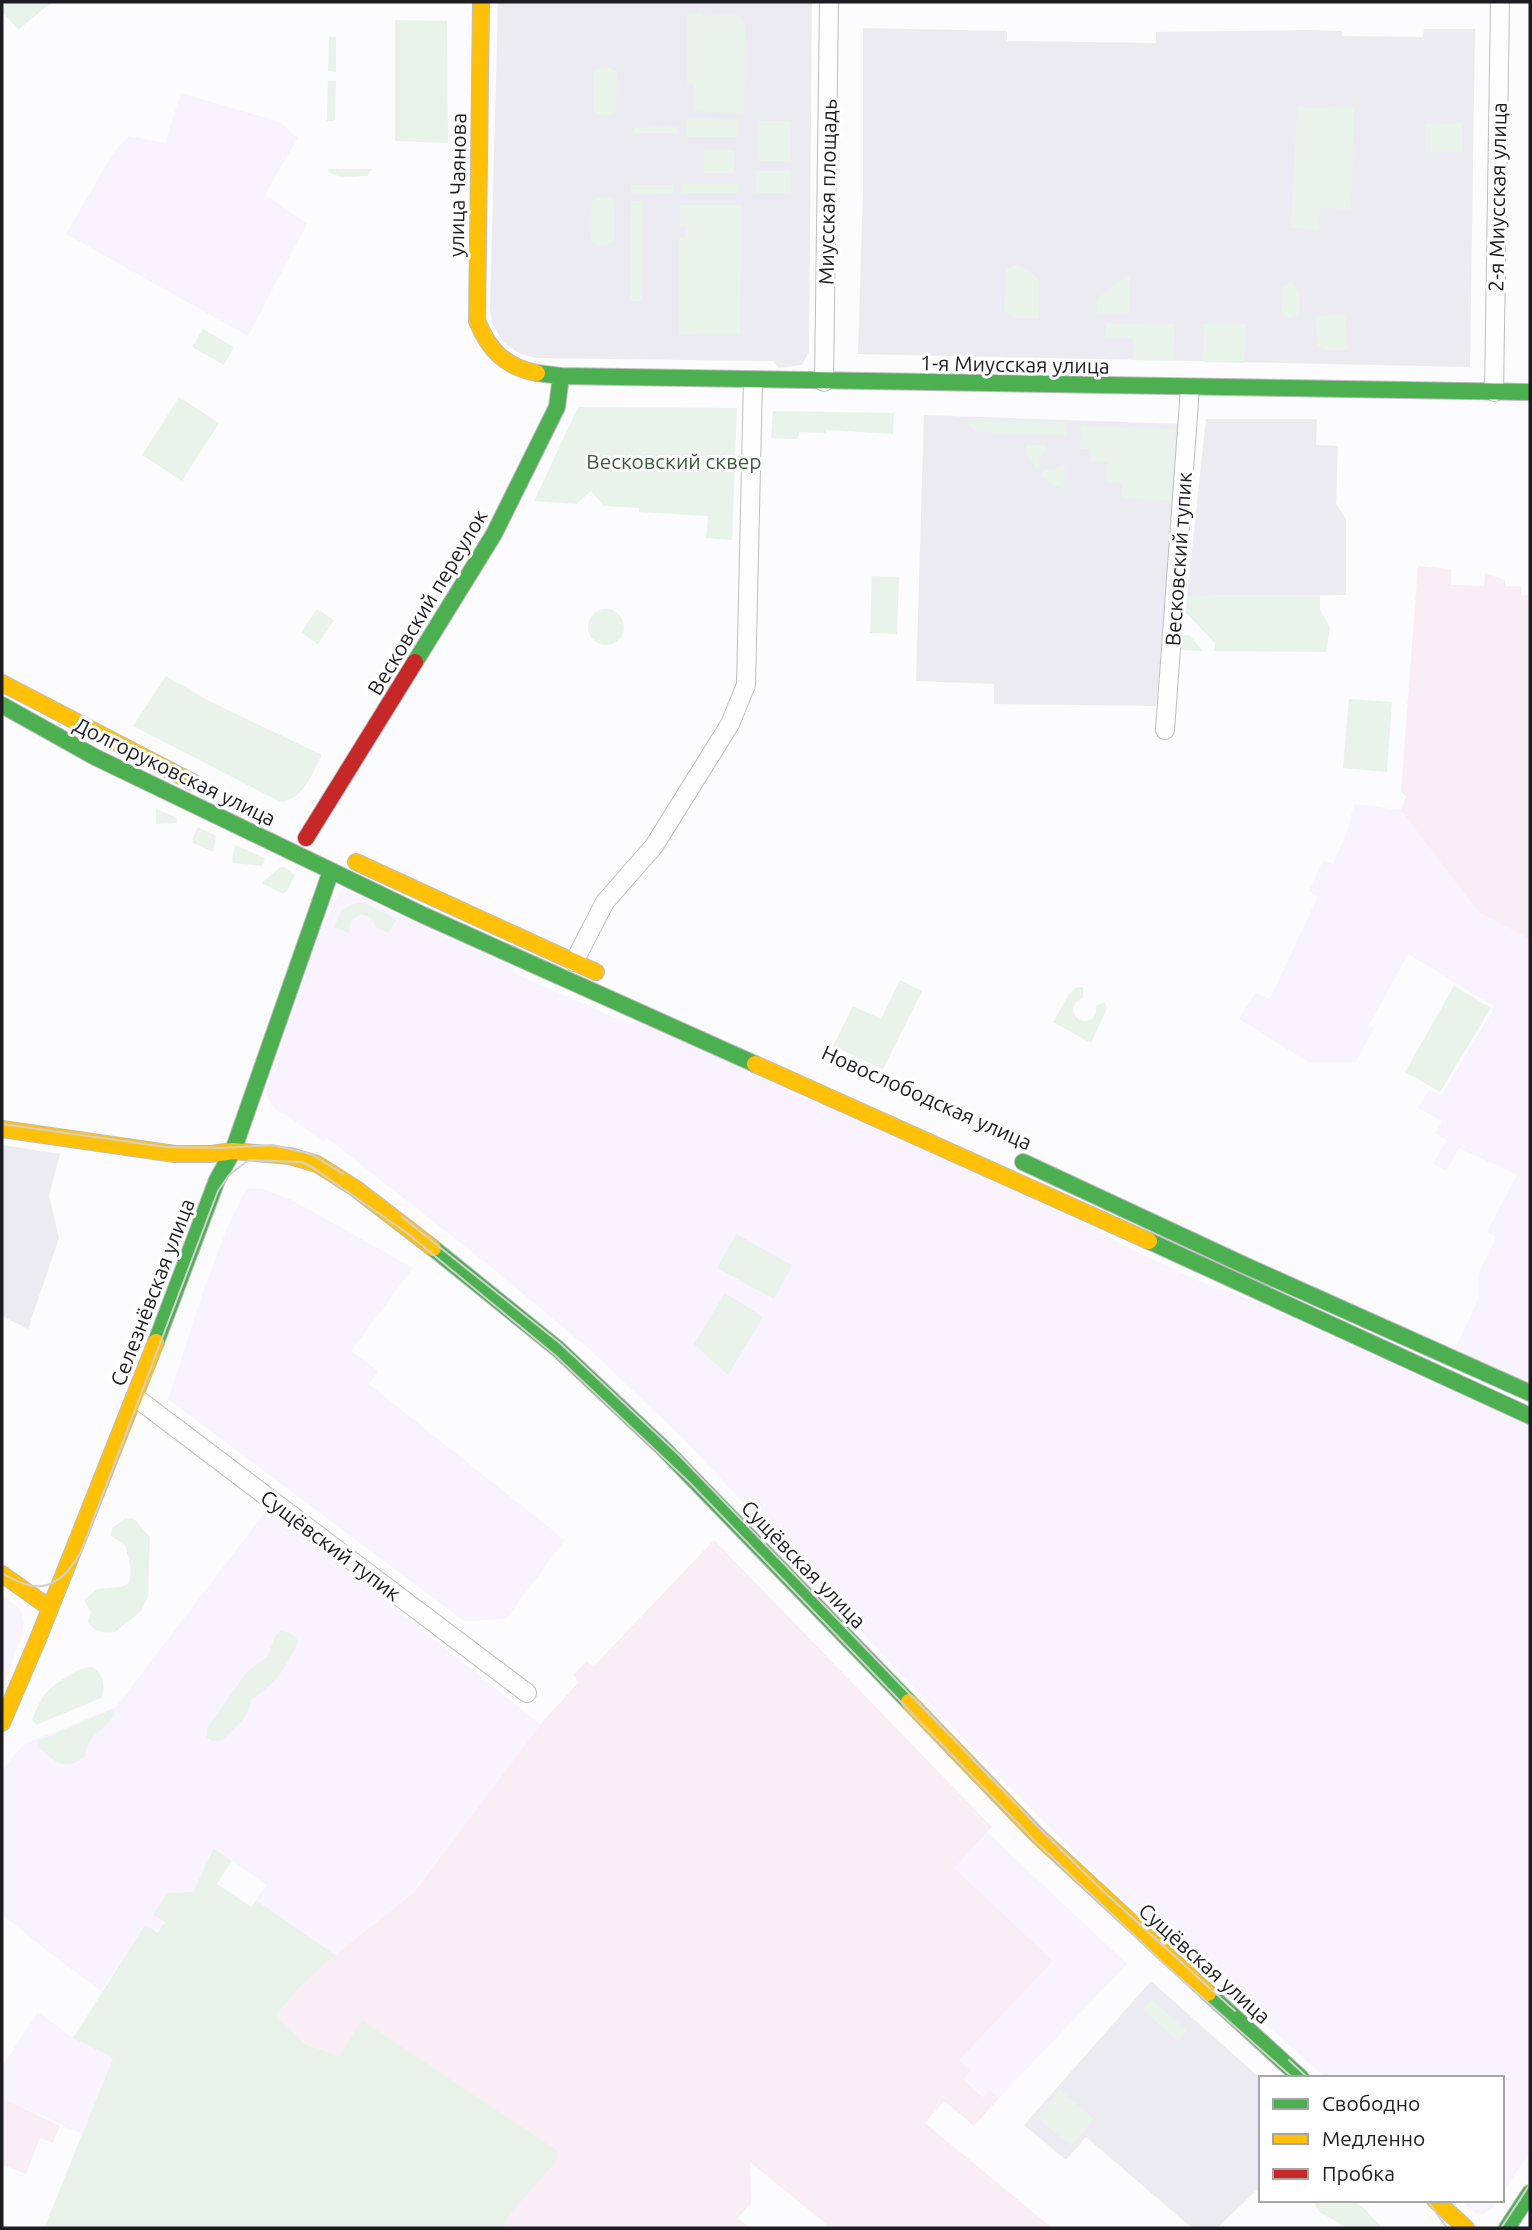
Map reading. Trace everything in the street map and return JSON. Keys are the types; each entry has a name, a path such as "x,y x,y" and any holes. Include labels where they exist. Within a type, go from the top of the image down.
{"street":[{"name":"улица Чаянова","path":"481,2 477,321 482,335 502,360"},
{"name":"Миусская площадь","path":"824,382 829,2"},
{"name":"2-я Миусская улица","path":"1494,392 1500,2"},
{"name":"1-я Миусская улица","path":"502,360 529,372 561,376 1530,392"},
{"name":"Весковский переулок","path":"306,838 484,552 557,407 561,376"},
{"path":"574,962 605,902 654,846 682,802 730,724 746,685 753,380"},
{"name":"Весковский тупик","path":"1165,730 1190,388"},
{"name":"Долгоруковская улица","path":"2,683 210,792"},
{"name":"Долгоруковская улица","path":"2,705 95,757 331,871"},
{"path":"344,856 610,978"},
{"name":"Селезнёвская улица","path":"2,1723 135,1396 217,1180 233,1151 331,871"},
{"name":"Новослободская улица","path":"331,871 705,1042 1023,1183 1530,1416"},
{"name":"Сущёвская улица","path":"2,1129 175,1154 233,1151 304,1159 323,1167 410,1229 558,1349 674,1458 1045,1843 1117,1912 1299,2076"},
{"name":"Новослободская улица","path":"1010,1157 1530,1393"},
{"name":"Сущёвский тупик","path":"135,1396 527,1693"},
{"path":"2,1574 50,1608"},
{"path":"1507,2228 1530,2193"},
{"path":"1437,2202 1466,2228"}],"shaded area":[{"path":"498,2 812,2 809,352 802,365 779,368 773,361 535,358 520,354 503,342 492,323 490,308"},
{"path":"863,28 1007,31 1007,41 1156,43 1156,32 1310,30 1342,31 1342,36 1423,37 1424,29 1475,29 1470,367 858,354 863,188"},
{"path":"181,93 280,122 298,138 265,194 307,224 248,336 66,234 112,155 128,136 165,143"},
{"path":"1530,171 1530,360 1528,360"},
{"path":"924,415 1182,424 1156,706 994,704 994,684 916,681"},
{"path":"1206,419 1317,419 1316,445 1338,446 1336,504 1346,519 1346,595 1187,596"},
{"path":"1418,566 1451,569 1451,585 1484,586 1485,573 1505,580 1505,586 1521,586 1521,595 1530,595 1530,939 1479,913 1401,810 1406,797 1401,791"},
{"path":"1354,804 1401,810 1479,913 1530,939 1530,1383 1455,1349 1478,1300 1478,1275 1496,1237 1487,1232 1517,1175 1459,1148 1446,1171 1433,1164 1446,1140 1435,1133 1442,1121 1418,1108 1429,1090 1441,1096 1495,1007 1408,954 1369,1025 1374,1028 1356,1062 1308,1062 1239,1019 1255,993 1270,999 1318,896 1309,891 1323,860 1333,864 1347,833"},
{"path":"342,888 511,967 518,975 629,1024 638,1021 1073,1217 1133,1250 1208,1285 1251,1300 1530,1426 1530,2151 1504,2191 1504,2076 1324,2076 1104,1881 1046,1824 896,1669 685,1440 588,1348 482,1260 327,1138 323,1142 287,1115 277,1111 268,1100 266,1092 322,926"},
{"path":"2,1145 60,1154 49,1196 59,1238 28,1329 2,1316"},
{"path":"249,1189 262,1189 292,1200 413,1268 351,1351 378,1371 369,1384 565,1540 506,1619 464,1621 168,1399 226,1231 243,1195"},
{"path":"267,1510 541,1725 413,1892 335,1955 256,1900 266,1885 215,1848 193,1892 154,1913 166,1922 158,1933 145,1926 101,1991 2,1914 2,1770 24,1744 116,1707"},
{"path":"714,1540 992,1827 954,1868 1053,1961 959,2060 970,2071 964,2079 983,2097 990,2090 999,2098 974,2126 944,2101 925,2123 1052,2228 831,2228 750,2162 751,2203 738,2218 750,2228 504,2228 507,2218 362,2021 339,2056 305,2044 276,2016 297,1990 335,1955 414,1892 544,1720 579,1682 573,1675 587,1661 593,1667"},
{"path":"2,1596 20,1609 24,1621 22,1635 2,1689"},
{"path":"987,1832 1127,1964 999,2098 990,2090 984,2097 964,2078 958,2060 953,1867"},
{"path":"1151,1981 1259,2077 1259,2188 1217,2228 1192,2228 1086,2137 1066,2160 1024,2125"},
{"path":"38,2012 73,2038 113,2058 82,2134 2,2098 2,2067"},
{"path":"2,2098 60,2126 53,2143 40,2138 26,2174 3,2165 2,2168"},
{"path":"1462,2202 1496,2202 1483,2214 1476,2213"}],"green space":[{"path":"2,2 52,2 18,30 2,11"},
{"path":"702,13 703,16 739,15 745,22 744,113 693,111 694,84 687,83 687,14"},
{"path":"395,20 447,21 448,143 395,141"},
{"path":"329,37 336,37 336,72 328,71"},
{"path":"599,68 611,68 617,72 616,112 607,115 594,111 594,72"},
{"path":"328,81 336,81 335,121 327,121"},
{"path":"1297,107 1354,108 1351,209 1320,208 1319,230 1291,228"},
{"path":"686,119 739,120 738,137 686,137"},
{"path":"758,121 790,121 790,161 757,161"},
{"path":"1462,123 1462,152 1425,152 1425,124"},
{"path":"677,127 677,133 634,133 634,128"},
{"path":"704,150 734,150 734,173 704,173"},
{"path":"327,169 372,169 367,176 350,177 334,175"},
{"path":"756,171 791,171 791,193 756,193"},
{"path":"683,184 739,184 739,193 683,193"},
{"path":"631,185 673,185 674,193 631,194"},
{"path":"609,197 614,202 614,241 599,245 591,241 592,202 597,198"},
{"path":"631,201 643,201 642,301 630,301"},
{"path":"680,205 741,205 740,335 679,334 679,238 685,238 685,226 680,225"},
{"path":"1017,264 1039,280 1039,318 1014,318 1004,310 1006,270"},
{"path":"1130,274 1129,313 1097,314 1097,299"},
{"path":"1290,282 1300,292 1299,314 1290,318 1281,314 1283,288"},
{"path":"1345,314 1348,350 1324,350 1317,345 1316,316"},
{"path":"1106,323 1175,324 1173,361 1133,360 1133,338 1105,338"},
{"path":"1204,324 1246,324 1244,363 1203,362"},
{"path":"203,329 234,347 224,365 192,347"},
{"path":"179,397 219,423 182,481 142,455"},
{"name":"Весковский сквер","path":"578,407 737,408 732,540 706,538 708,516 639,512 639,508 604,506 591,491 576,504 534,501"},
{"path":"773,411 894,413 893,434 826,430 825,433 799,432 798,439 771,438"},
{"path":"968,420 1067,423 1067,435 977,432 968,424"},
{"path":"1081,426 1176,429 1171,501 1122,498 1122,483 1106,482 1107,462 1091,461 1092,449 1080,449"},
{"path":"1026,445 1045,445 1039,458 1040,465 1036,469 1028,455"},
{"path":"1065,465 1064,489 1051,484 1041,475 1045,470 1052,471"},
{"path":"872,576 899,577 897,634 870,633"},
{"path":"1320,595 1320,610 1330,627 1326,652 1214,651 1215,643 1186,613 1187,596"},
{"path":"317,609 334,620 318,644 301,633"},
{"path":"606,609 619,614 624,627 619,640 606,645 593,640 588,627 593,614"},
{"path":"1182,635 1189,635 1203,651 1181,650"},
{"path":"166,676 207,700 322,755 301,791 289,800 281,802 133,726"},
{"path":"1349,699 1392,702 1387,772 1343,768"},
{"path":"156,809 176,817 177,823 156,824"},
{"path":"198,827 216,836 213,852 193,843 192,839"},
{"path":"235,845 263,857 265,859 262,866 234,863 232,861"},
{"path":"280,867 295,875 283,894 263,884"},
{"path":"356,903 364,903 397,919 388,933 376,927 371,917 360,914 350,921 349,933 334,927 342,910"},
{"path":"900,980 922,991 883,1069 833,1046 853,1006 881,1019"},
{"path":"1454,986 1491,1008 1440,1092 1405,1072"},
{"path":"1077,987 1083,987 1083,998 1074,1005 1077,1018 1086,1021 1092,1019 1096,1006 1104,1002 1107,1008 1091,1043 1053,1022 1069,994"},
{"path":"736,1234 792,1265 774,1299 717,1268"},
{"path":"725,1293 763,1317 728,1375 694,1344"},
{"path":"126,1518 134,1519 150,1537 148,1596 141,1611 115,1632 103,1632 90,1625 88,1621 91,1612 84,1600 97,1589 128,1584 130,1569 125,1545 111,1536 112,1528"},
{"path":"281,1631 290,1633 297,1639 281,1673 251,1700 244,1717 223,1740 213,1741 207,1738 207,1728 247,1672 268,1656 275,1636"},
{"path":"92,1667 99,1672 102,1680 101,1698 36,1725 32,1719 47,1692 76,1671"},
{"path":"113,1709 115,1714 111,1720 93,1738 85,1756 78,1761 71,1764 60,1763 37,1746 38,1741"},
{"path":"214,1848 232,1861 217,1884 251,1907 256,1900 335,1955 297,1990 276,2016 305,2044 339,2056 362,2020 558,2151 557,2160 507,2218 504,2228 45,2226 113,2058 73,2038 145,1925 158,1933 165,1922 153,1914 168,1893 193,1892"},
{"path":"1152,2000 1187,2031 1178,2041 1143,2010"},
{"path":"1060,2090 1094,2119 1071,2146 1037,2117"},
{"path":"1314,2202 1354,2202 1364,2208 1382,2228 1348,2228 1319,2212"}],"tram line":[{"path":"2,1124 166,1147 273,1145 311,1154 343,1174"},
{"path":"2,1573 27,1585 47,1585 65,1574 73,1564 81,1552 218,1191 229,1175 249,1160 301,1162 407,1233 556,1356 689,1482 1035,1841 1162,1962 1291,2076"},
{"path":"402,1217 561,1344 678,1454 1041,1830 1102,1890 1235,2011"},
{"path":"1289,2060 1306,2076"},
{"path":"1501,2228 1530,2184"},
{"path":"1428,2202 1447,2228"}],"traffic: fast":[{"path":"537,373 561,376 1530,392"},
{"path":"415,662 494,534 557,407 561,376"},
{"path":"2,705 95,757 423,915 755,1064"},
{"path":"156,1342 217,1180 233,1151 331,871"},
{"path":"1023,1162 1530,1393"},
{"path":"1149,1241 1530,1416"},
{"path":"433,1248 558,1349 663,1448 909,1702"},
{"path":"1208,1993 1299,2076"},
{"path":"1507,2228 1530,2193"}],"traffic: slow":[{"path":"481,2 477,321 487,341 499,356 507,362 537,373"},
{"path":"2,683 194,783"},
{"path":"356,862 596,972"},
{"path":"755,1064 1149,1241"},
{"path":"2,1129 175,1154 233,1151 290,1156 317,1164 355,1188 433,1248"},
{"path":"2,1723 156,1342"},
{"path":"2,1574 50,1608"},
{"path":"909,1702 1037,1835 1208,1993"},
{"path":"1437,2202 1466,2228"}],"traffic: jam":[{"path":"306,838 415,662"}]}
